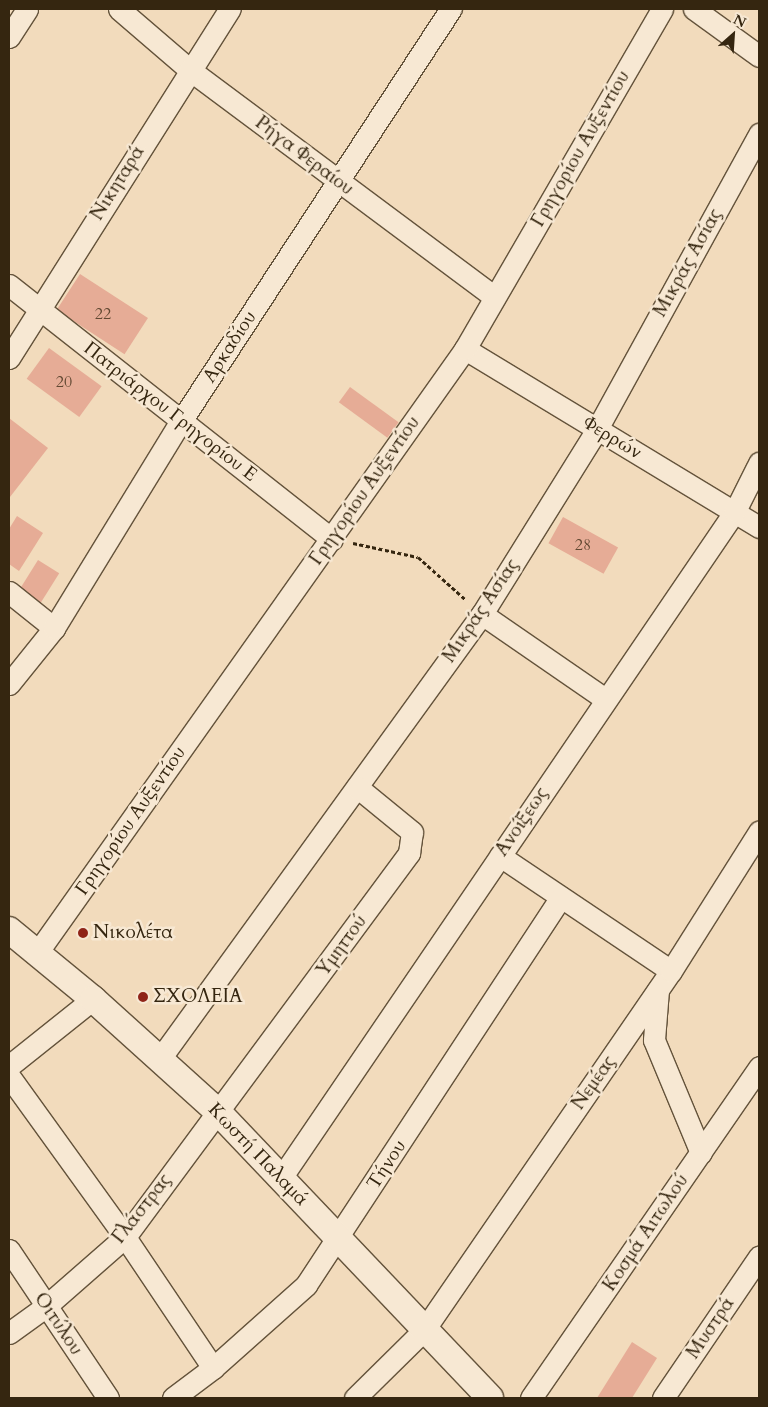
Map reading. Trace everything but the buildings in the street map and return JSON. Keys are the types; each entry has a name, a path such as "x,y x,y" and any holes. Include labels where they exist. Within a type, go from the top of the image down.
{"street":[{"path":"9,36 27,9"},
{"name":"Ρήγα Φεραίου","path":"119,9 190,70 494,297"},
{"name":"Νικηταρά","path":"9,358 38,309 230,9"},
{"name":"Αρκαδίου","path":"9,684 54,628 181,421 339,182 450,9"},
{"name":"Γρηγορίου Αυξεντίου","path":"37,953 465,349 662,9"},
{"path":"694,9 759,56"},
{"name":"Μικράς Ασίας","path":"159,1060 482,614 597,429 759,134"},
{"name":"Πατριάρχου Γρηγορίου Ε","path":"9,285 332,539"},
{"name":"Φερρών","path":"465,349 759,527"},
{"name":"Ανοίξεως","path":"281,1178 605,699 735,511 759,463"},
{"path":"9,592 54,628"},
{"path":"482,614 605,699"},
{"name":"Υμηττού","path":"216,1111 409,854 412,832 357,787"},
{"name":"Νεμέας","path":"355,1398 424,1330 658,990 759,832"},
{"path":"500,856 671,970"},
{"name":"Τήνου","path":"173,1398 213,1368 306,1285 339,1238 561,897"},
{"name":"Κωστή Παλαμά","path":"9,930 93,999 216,1111 490,1398"},
{"path":"658,990 654,1040 701,1153"},
{"path":"9,1066 93,999"},
{"name":"Κοσμά Αιτωλού","path":"532,1398 759,1067"},
{"path":"9,1076 125,1237 213,1368"},
{"name":"Γλάστρας","path":"9,1333 45,1307 125,1237 216,1111"},
{"name":"Οιτύλου","path":"9,1250 45,1307 108,1398"},
{"name":"Μυστρά","path":"663,1398 759,1257"}],"path":[{"path":"332,539 418,557 482,614"}],"place":[{"name":"Νικολέτα","path":"83,933"},
{"name":"ΣΧΟΛΕΙΑ","path":"143,997"}]}
